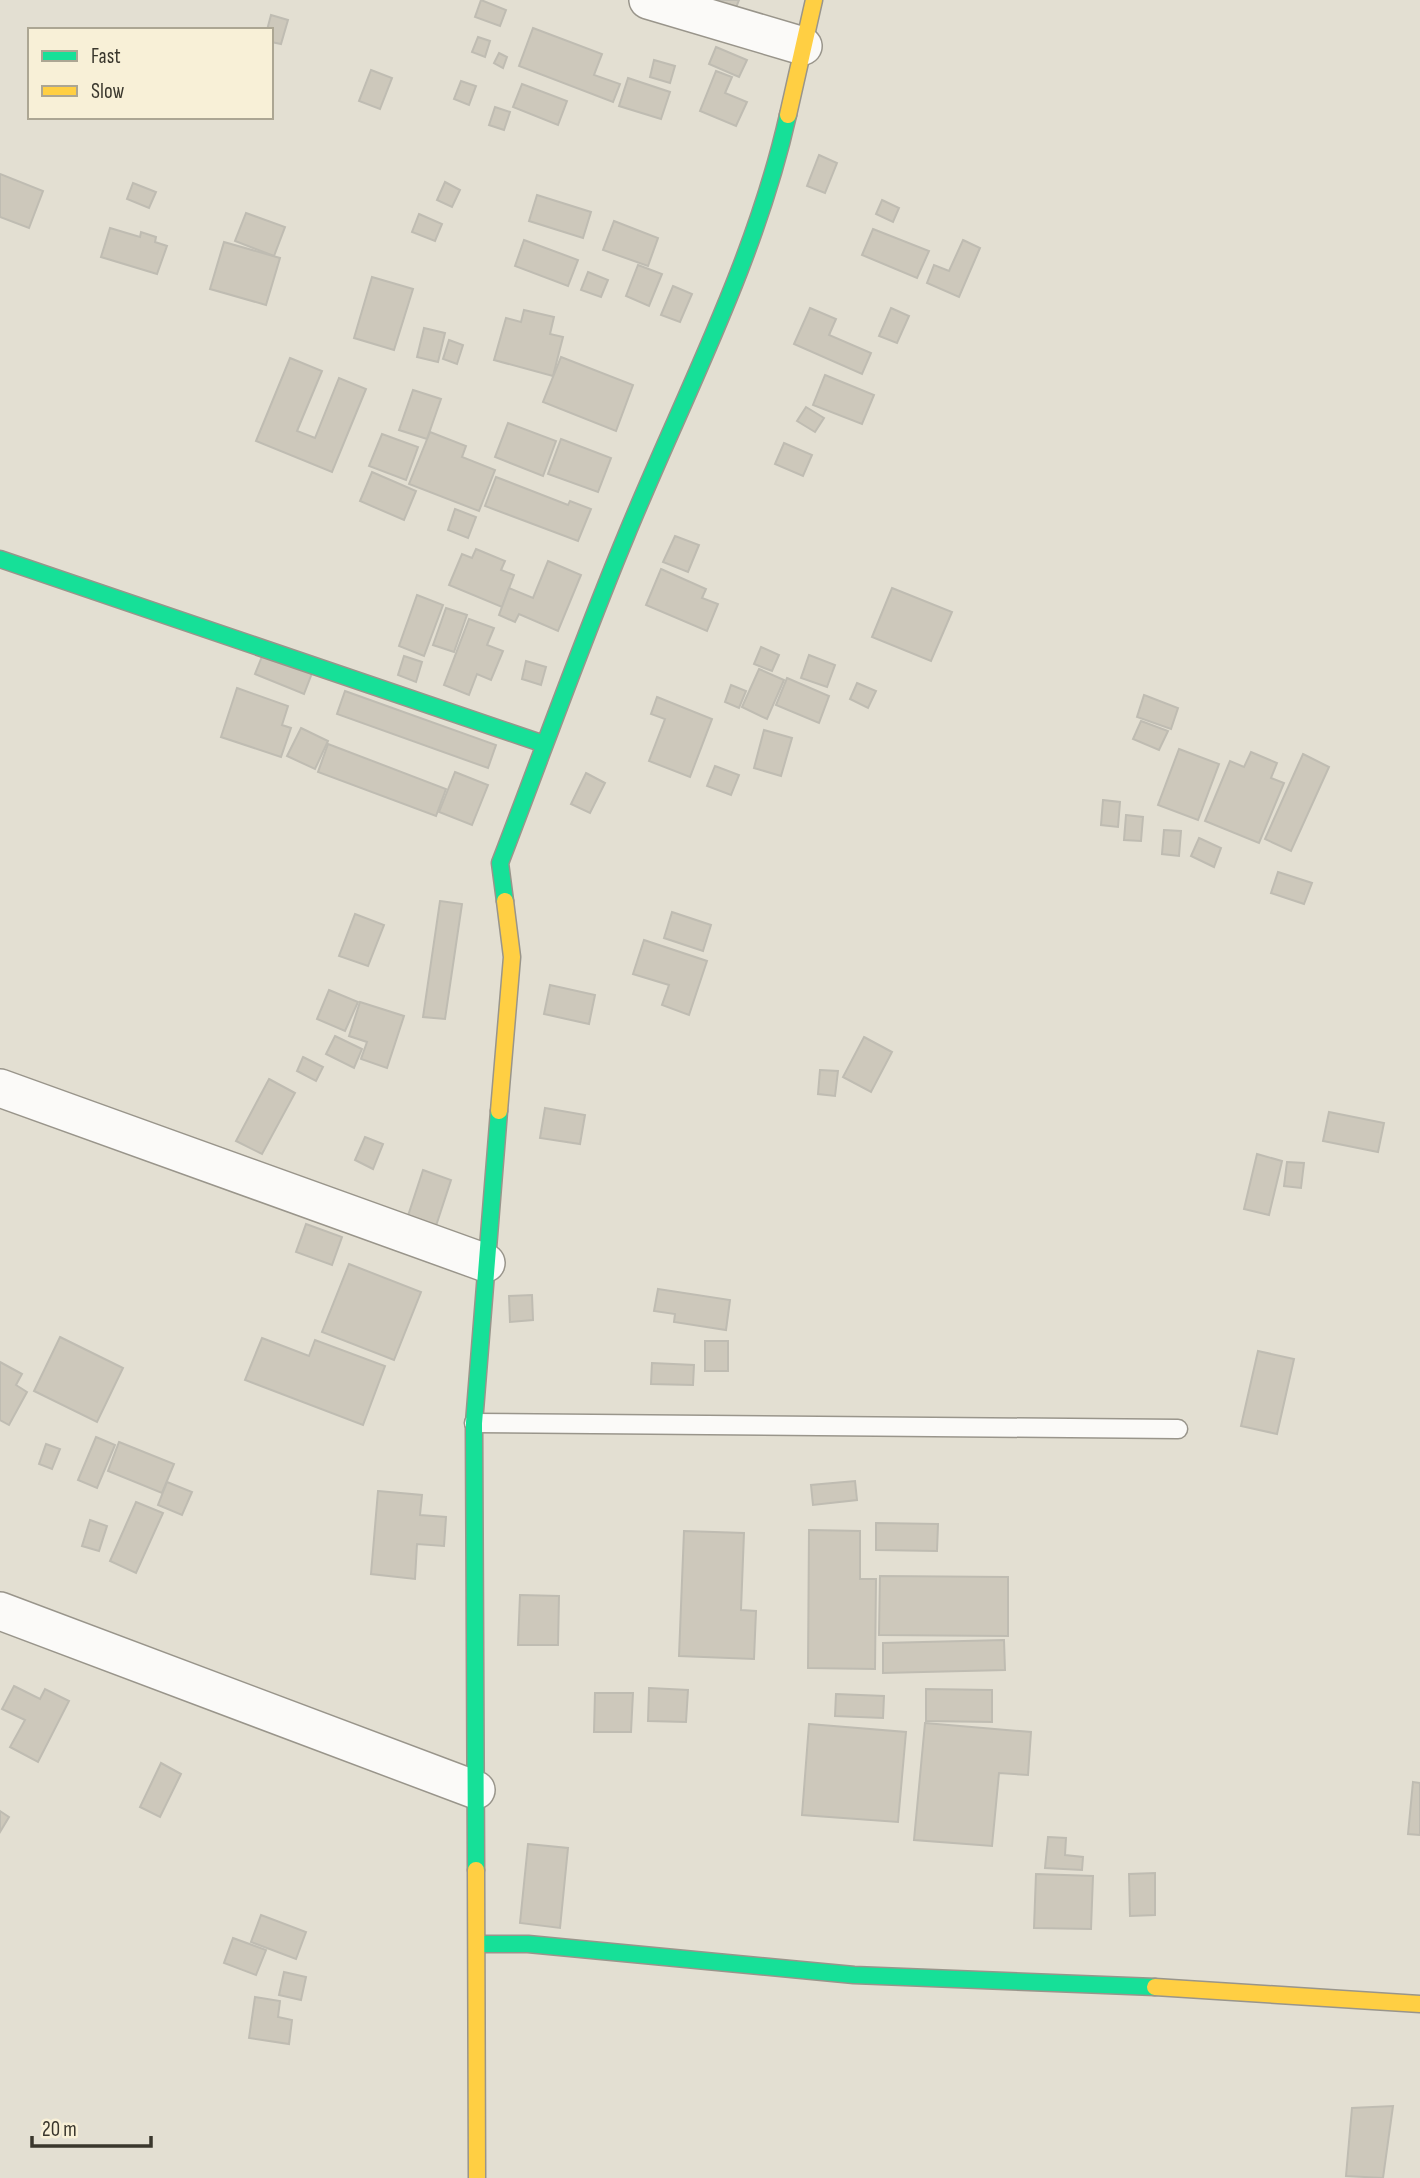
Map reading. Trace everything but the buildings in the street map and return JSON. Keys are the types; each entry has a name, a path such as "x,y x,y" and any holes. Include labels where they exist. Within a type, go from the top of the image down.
{"street":[{"path":"648,0 803,46"},
{"path":"477,2178 474,1423 512,957 500,863 625,537 726,304 773,181 814,0"},
{"path":"0,559 544,744"},
{"path":"0,1088 486,1263"},
{"path":"1,1613 476,1790"},
{"path":"477,1944 528,1944 854,1975 1140,1986 1420,2004"}],"lane":[{"path":"474,1423 1178,1429"}],"traffic: fast":[{"path":"505,901 500,863 609,577 737,276 774,170 788,115"},
{"path":"0,559 544,744"},
{"path":"476,1870 474,1423 499,1111"},
{"path":"477,1944 528,1944 854,1975 1155,1987"}],"traffic: slow":[{"path":"788,115 814,0"},
{"path":"499,1111 512,957 505,901"},
{"path":"476,1870 477,2178"},
{"path":"1155,1987 1420,2004"}]}
